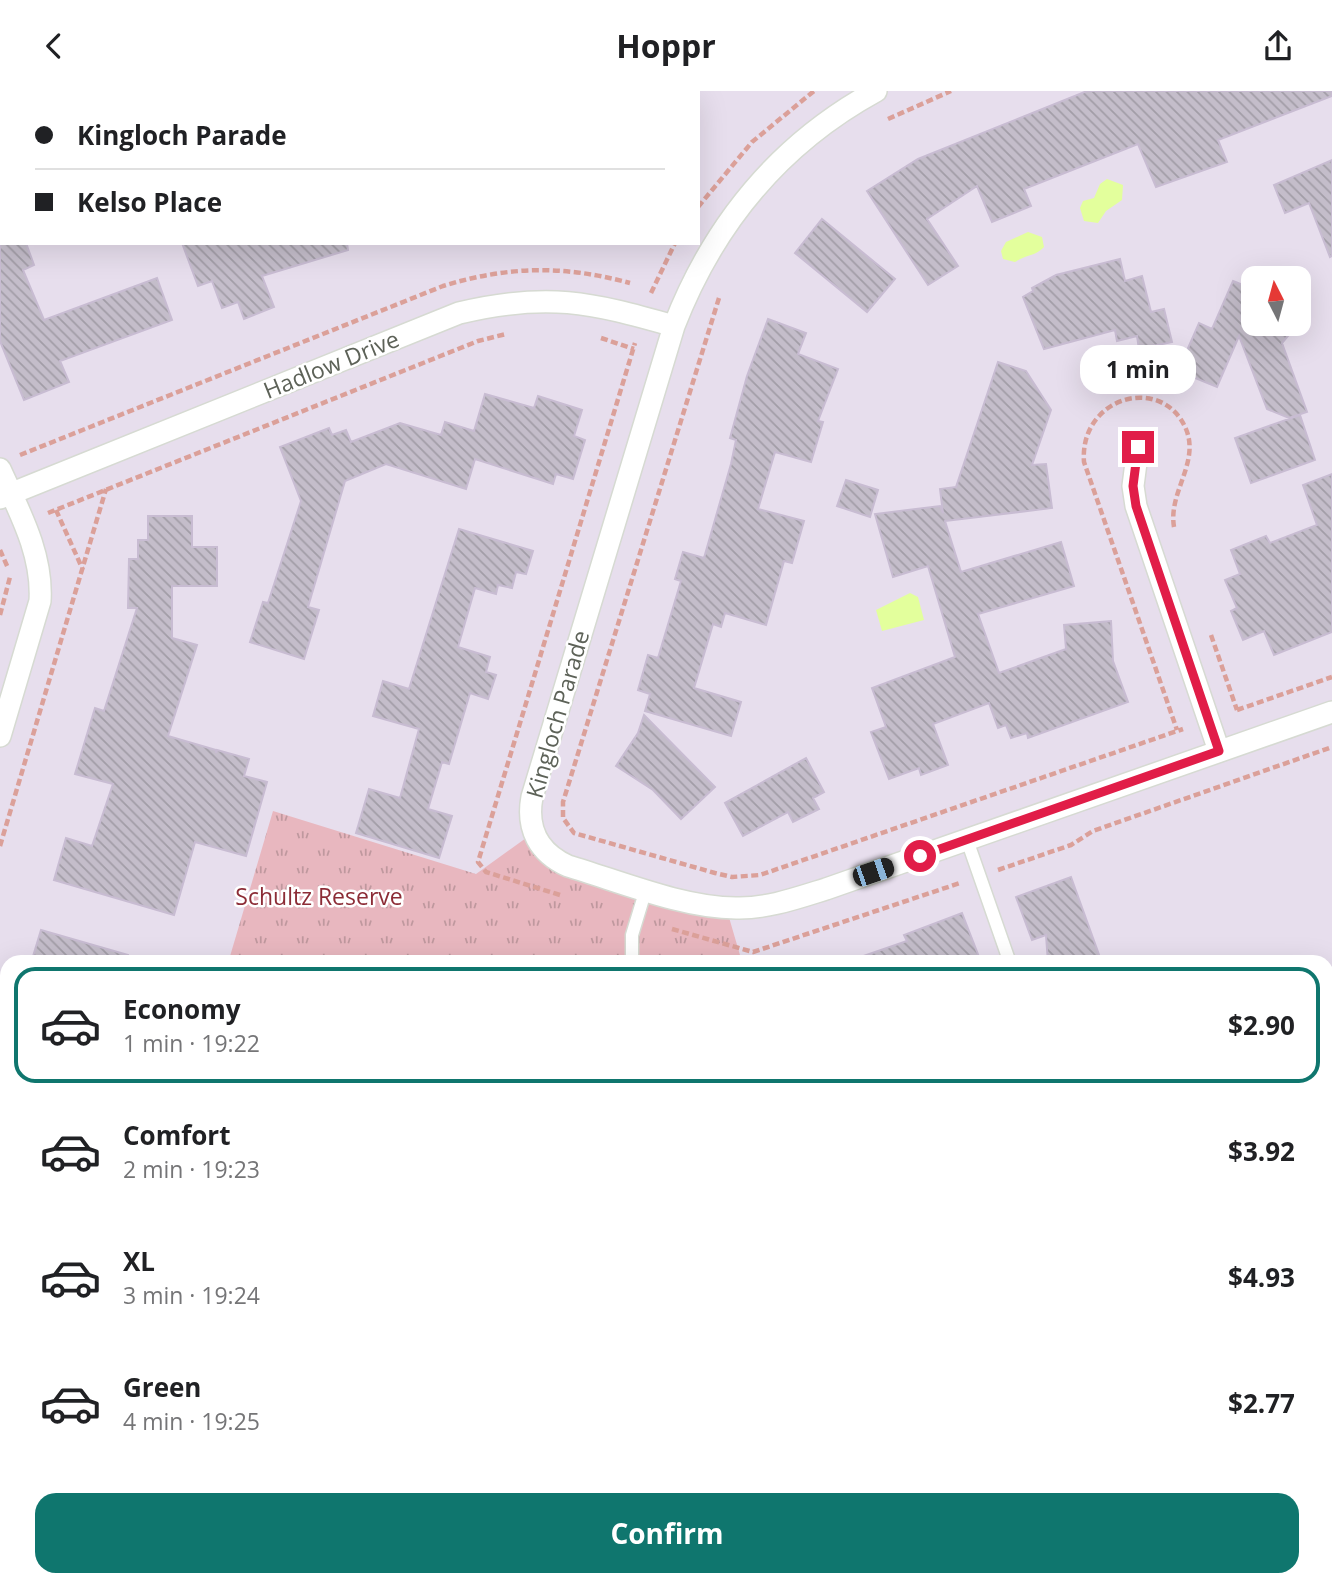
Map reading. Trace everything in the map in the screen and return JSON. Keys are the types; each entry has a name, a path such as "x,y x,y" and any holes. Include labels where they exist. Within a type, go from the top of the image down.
{"street":[{"name":"Kingloch Parade","path":"876,91 806,137 750,192 708,251 674,326 579,636 530,809 533,833 540,845 556,860 646,889 713,906 757,907 816,892 1332,712"},
{"name":"Hadlow Drive","path":"5,496 459,313 517,302 553,300 585,303 674,326"},
{"path":"1138,447 1133,486 1136,506 1219,751"},
{"path":"0,469 5,496 39,562 41,586 40,601 0,736"}],"lane":[{"path":"967,840 1007,955"},
{"path":"632,955 635,918 646,889"}],"path":[{"path":"700,205 752,142 814,91"},
{"path":"882,122 951,91"},
{"path":"652,290 674,245"},
{"path":"720,294 705,335 563,802 563,818 574,833 732,877 760,875 1177,730"},
{"path":"83,570 56,510 478,341 509,334"},
{"path":"573,899 486,872 478,862 634,349 594,337"},
{"path":"0,846 106,489"},
{"path":"0,550 10,577 0,615"},
{"path":"1237,710 1332,677"},
{"path":"995,871 1071,845 1093,831 1332,747"},
{"path":"635,918 753,952 963,882"}],"green space":[{"name":"Schultz Reserve","path":"273,811 476,874 533,833 547,853 726,907 740,955 230,955"}],"shaded area":[{"path":"1107,179 1123,185 1122,200 1106,211 1098,223 1084,221 1080,208 1083,201 1094,198 1100,184"},
{"path":"1028,232 1042,237 1044,247 1015,262 1003,259 1001,251 1006,242"},
{"path":"910,593 918,597 924,620 882,631 876,610"}],"building":[{"path":"1087,91 1332,91 1332,96 1218,140 1227,162 1156,187 1138,144 1024,189 1031,206 992,222 977,186 927,219 958,266 928,285 867,191 918,159"},
{"path":"1332,160 1330,257 1309,203 1285,213 1274,185"},
{"path":"822,219 895,279 867,312 795,253"},
{"path":"0,245 27,245 34,265 23,270 44,320 157,278 172,320 60,361 69,382 24,400 0,341"},
{"path":"183,245 347,245 348,250 262,276 274,307 244,319 238,302 222,308 212,281 198,286"},
{"path":"1120,259 1125,281 1142,276 1151,312 1164,309 1172,342 1139,349 1137,336 1117,341 1115,330 1044,349 1023,297 1033,291 1032,288 1056,275"},
{"path":"1233,281 1241,284 1241,336 1288,336 1282,343 1307,412 1289,418 1267,409 1239,336 1217,387 1178,371 1199,323 1212,329"},
{"path":"768,319 806,333 798,354 838,369 818,421 823,422 811,462 775,452 758,509 804,521 792,563 784,561 766,625 725,613 721,627 713,624 694,688 741,702 731,736 645,711 650,694 638,690 648,655 658,658 681,581 675,579 683,552 704,558 731,464 736,440 730,438 747,376"},
{"path":"998,362 1026,371 1051,410 1032,465 1046,464 1052,508 945,521 961,572 1061,542 1074,586 978,614 999,673 1066,649 1064,625 1111,621 1113,661 1128,702 1028,738 1027,733 1011,738 1006,725 998,728 989,703 933,724 948,765 921,775 919,768 889,779 871,732 886,727 872,688 955,657 928,566 893,577 875,514 940,506 943,513 940,489 956,487"},
{"path":"485,394 534,408 538,396 582,410 574,436 585,440 573,479 556,474 553,484 475,459 466,489 386,464 345,481 308,607 319,610 304,659 250,642 263,602 268,603 301,501 280,447 329,428 332,435 346,430 351,442 400,423 441,435 445,422 474,431"},
{"path":"1300,415 1315,460 1251,483 1235,438"},
{"path":"1332,474 1332,632 1274,655 1264,631 1243,640 1231,611 1237,608 1225,580 1240,574 1231,550 1266,536 1270,543 1317,525 1303,485"},
{"path":"846,480 878,490 870,517 837,506"},
{"path":"148,516 192,516 192,547 217,547 217,586 172,586 172,638 197,645 168,736 216,750 216,753 217,750 249,759 244,776 267,782 246,856 195,842 174,915 54,880 66,838 92,846 113,784 75,774 95,708 104,711 137,608 128,608 129,559 138,559 138,540 148,540"},
{"path":"459,529 533,551 526,574 516,572 512,588 498,585 496,594 475,588 458,647 490,657 486,672 496,675 488,699 470,693 449,764 442,762 428,809 452,816 439,858 356,833 369,789 400,798 419,729 373,716 383,681 409,689"},
{"path":"644,715 715,787 681,819 653,790 616,766 638,733"},
{"path":"806,758 824,792 813,798 819,809 793,822 788,812 743,836 725,803"},
{"path":"1071,877 1099,955 1047,955 1046,935 1032,940 1016,897"},
{"path":"962,913 978,955 867,955 907,941 904,935"},
{"path":"41,930 128,955 33,955"}],"route":[{"path":"920,856 1219,751 1136,506 1133,486 1138,447"}]}
